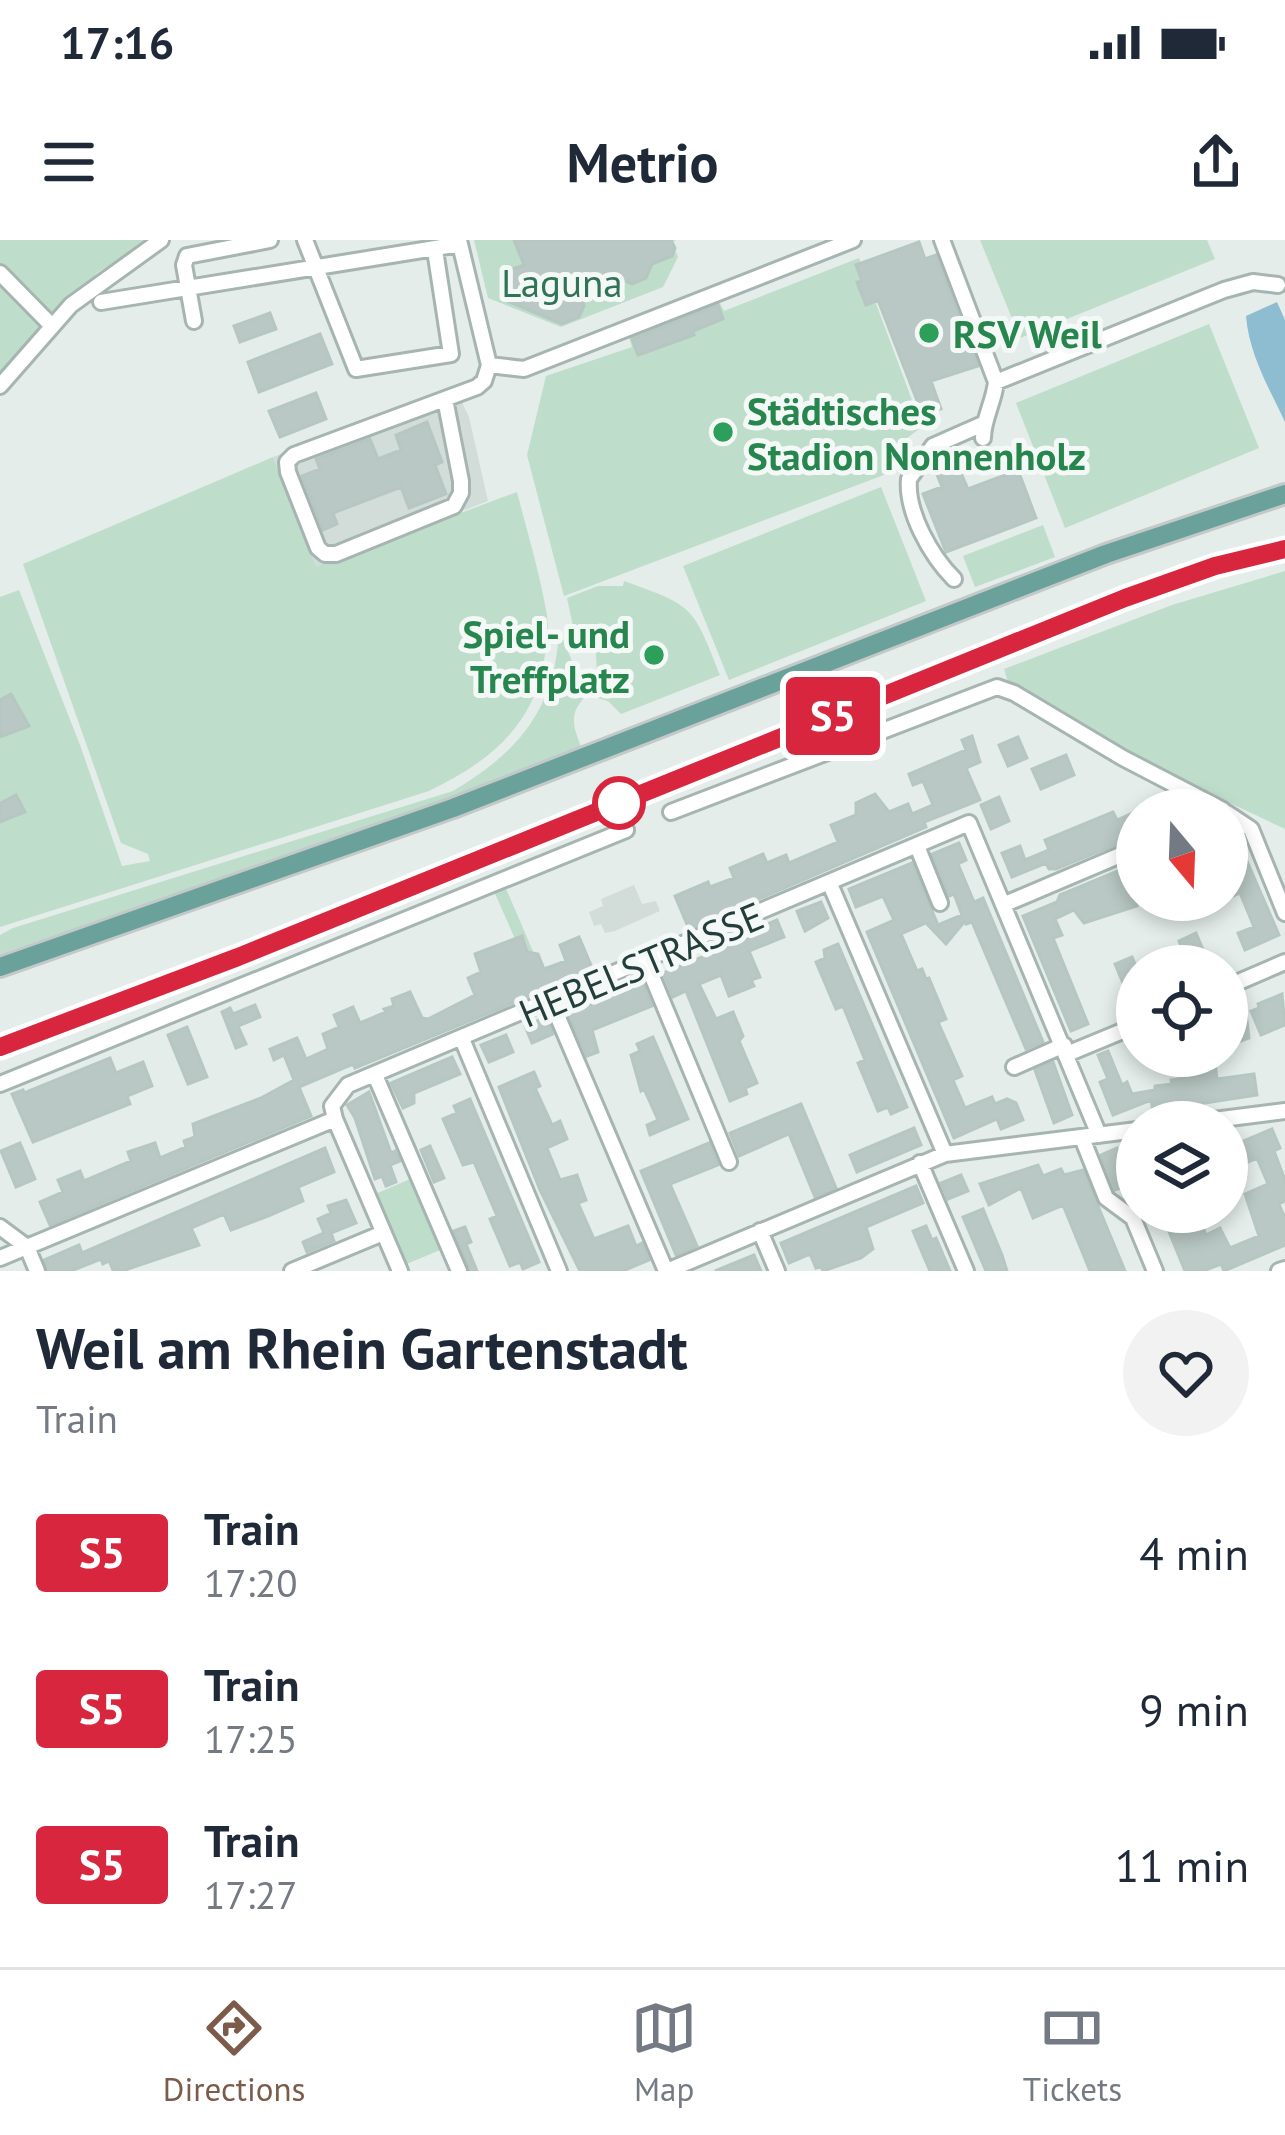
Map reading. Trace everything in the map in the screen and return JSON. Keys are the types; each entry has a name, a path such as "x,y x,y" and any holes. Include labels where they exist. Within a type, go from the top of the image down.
{"main road":[{"path":"0,967 453,808 1122,548 1285,494"}],"street":[{"path":"0,386 89,290 161,240"},
{"path":"194,322 187,256 271,240"},
{"path":"304,240 356,369 451,354 435,250"},
{"path":"490,364 524,369 853,240"},
{"path":"942,240 996,382 983,431 933,446 909,479 910,498 934,558 954,579"},
{"path":"101,302 435,250 460,242 490,364 477,387 294,454 287,462 318,548 325,554 336,554 454,506 461,481 445,399"},
{"path":"0,273 52,326"},
{"path":"996,382 1224,290 1252,282 1278,284"},
{"path":"671,812 997,687 1182,789"},
{"name":"HEBELSTRASSE","path":"335,1119 332,1106 348,1085 969,823 1005,904"},
{"path":"1248,829 1285,914"},
{"path":"0,1084 626,830"},
{"path":"917,845 940,903"},
{"path":"1116,857 1005,904 1065,1050 1106,1198 1132,1218 1155,1271"},
{"path":"830,884 945,1154"},
{"path":"646,962 729,1162"},
{"path":"1248,978 1285,962"},
{"path":"551,1001 666,1271 945,1154 1116,1133"},
{"path":"1015,1067 1116,1032"},
{"path":"462,1039 559,1271"},
{"path":"375,1075 459,1271"},
{"path":"1248,1116 1285,1111"},
{"path":"0,1258 335,1119 400,1271"},
{"path":"920,1163 966,1271"},
{"path":"0,1227 27,1246 37,1271"},
{"path":"760,1231 777,1271"},
{"path":"292,1271 383,1233"}],"shaded area":[{"path":"455,388 469,417 488,501 316,568 273,457"},
{"path":"634,885 642,904 656,901 660,911 615,931 605,933 601,924 594,926 589,912 603,906 601,899"}],"green space":[{"path":"0,240 149,240 97,273 0,383"},
{"name":"Laguna","path":"474,240 676,240 672,242 678,257 663,287 561,327 488,298"},
{"path":"980,240 1207,240 1215,259 1020,338"},
{"name":"Städtisches Stadion Nonnenholz","path":"859,258 922,427 892,449 897,470 564,596 527,455 546,376 632,347 628,334 718,299 724,311"},
{"path":"1209,324 1259,448 1065,528 1016,403"},
{"path":"273,457 316,567 517,492 548,624 543,666 528,708 487,756 429,791 0,927 0,597 19,590 122,866 150,861 148,854 121,843 23,564"},
{"path":"881,487 926,601 729,680 683,566"},
{"path":"1043,525 1055,557 975,587 963,556"},
{"path":"1285,571 1285,829 1248,811 1248,789 1200,789 1118,750 1008,682 1004,669 1172,605"},
{"name":"Spiel- und Treffplatz","path":"624,581 688,612 720,675 621,714 598,698 595,634 575,635 567,598 598,586 623,586"},
{"path":"559,629 586,696 574,721 582,749 309,849 0,954 0,935 13,928 453,791 497,760 530,725 550,682"},
{"path":"504,884 541,970 531,975 493,889"},
{"path":"415,1177 445,1248 404,1265 373,1195"}],"water":[{"path":"1277,302 1285,320 1285,422 1255,357 1246,316"}],"building":[{"name":"Laguna","path":"514,240 671,240 675,248 672,256 652,264 646,278 632,284 621,279 580,294 584,306 579,317 562,324 507,301 502,285 507,271 524,265"},
{"name":"RSV Weil","path":"919,242 925,259 936,255 978,366 931,381 941,409 923,416 878,300 866,305 856,265"},
{"path":"718,305 723,319 638,355 632,339"},
{"path":"270,313 276,329 240,342 234,326"},
{"path":"320,334 332,364 259,392 248,362"},
{"path":"316,393 326,419 280,437 269,411"},
{"path":"427,422 442,462 435,465 446,494 409,508 401,487 333,513 337,524 323,530 302,476 320,469 316,459 370,439 378,459 401,450 396,435"},
{"path":"951,450 968,489 1018,470 1036,518 946,552 923,494 942,487 933,465"},
{"path":"11,694 29,726 0,737 0,700"},
{"path":"972,736 980,762 966,768 980,800 689,929 675,896 708,882 710,887 734,878 730,868 763,854 767,863 786,855 789,863 838,842 831,825 856,815 856,803 875,794 889,812 908,804 912,814 933,805 923,781 913,785 909,774 966,750 962,740"},
{"path":"1018,737 1027,758 1008,766 999,745"},
{"path":"1066,755 1074,775 1041,789 1032,769"},
{"path":"16,795 25,812 0,822 1,803"},
{"path":"999,797 1009,821 991,829 981,805"},
{"path":"1113,812 1116,845 1056,869 1049,869 1046,863 1012,877 1002,853 1020,846 1025,860 1049,850 1045,840"},
{"path":"959,843 966,860 958,864 974,902 983,898 1043,1042 1026,1049 972,922 965,921 946,944 926,923 901,934 917,971 922,969 929,978 946,1019 938,1022 962,1076 953,1080 965,1108 992,1097 995,1104 1007,1099 1016,1103 1023,1120 1001,1129 997,1119 954,1138 867,932 894,920 883,896 856,907 849,889 912,863 938,925 962,915 932,854"},
{"path":"1248,864 1279,935 1248,949 1238,933 1254,927 1248,912"},
{"path":"1116,872 1116,913 1084,923 1074,910 1055,919 1062,935 1053,938 1088,1024 1071,1031 1023,916 1057,902 1060,895"},
{"path":"821,902 828,918 805,931 797,911"},
{"path":"777,920 784,937 749,951 760,977 751,980 754,986 729,996 721,975 699,984 716,1019 733,1012 743,1036 739,1041 757,1083 745,1088 747,1094 730,1101 686,991 673,997 663,973 758,934 756,929"},
{"path":"1196,933 1201,945 1180,945 1179,941"},
{"path":"522,936 527,952 538,954 544,969 566,961 560,945 579,937 593,970 299,1087 311,1116 50,1225 40,1202 63,1192 58,1180 80,1171 84,1181 131,1161 128,1152 155,1143 160,1158 186,1147 184,1141 195,1137 193,1124 294,1080 284,1055 274,1060 270,1049 297,1038 306,1059 328,1049 323,1034 339,1027 334,1015 353,1007 360,1023 386,1012 394,1006 392,999 410,992 422,1018 428,1019 475,995 468,978 481,972 475,954"},
{"path":"838,944 907,1107 891,1114 888,1107 878,1111 858,1063 865,1060 843,1006 836,1009 816,962 825,958 824,950"},
{"path":"642,982 652,1006 592,1030 598,1052 587,1056 568,1013"},
{"path":"1282,994 1285,1025 1261,1035 1251,1011"},
{"path":"255,1005 260,1017 238,1026 246,1044 236,1048 222,1012 230,1008 233,1014"},
{"path":"546,1017 553,1034 532,1043 525,1026"},
{"path":"187,1027 207,1077 188,1084 168,1035"},
{"path":"506,1035 513,1052 489,1062 481,1045"},
{"path":"653,1037 688,1119 650,1135 647,1125 658,1120 644,1089 641,1091 631,1055 640,1051 637,1044"},
{"path":"1108,1051 1116,1077 1122,1085 1127,1082 1132,1094 1172,1084 1171,1080 1254,1074 1257,1095 1218,1101 1116,1101 1113,1115 1100,1082 1108,1079 1098,1055"},
{"path":"452,1057 460,1074 414,1093 414,1103 403,1108 391,1083"},
{"path":"110,1058 116,1073 143,1062 152,1086 127,1096 130,1104 33,1142 12,1094"},
{"path":"1053,1062 1072,1115 1054,1123 1035,1070"},
{"path":"534,1072 540,1086 535,1088 552,1125 560,1121 567,1139 547,1148 560,1180 577,1175 586,1200 578,1203 594,1239 628,1226 636,1246 642,1243 649,1260 623,1271 580,1271 540,1190 499,1087"},
{"path":"369,1092 391,1153 395,1151 400,1161 390,1165 396,1182 386,1186 382,1176 375,1179 347,1105"},
{"path":"470,1099 539,1262 523,1269 520,1262 510,1266 490,1219 497,1216 474,1162 463,1165 443,1119 457,1113 454,1106"},
{"path":"801,1104 836,1188 815,1197 789,1134 739,1156 730,1133"},
{"path":"914,1128 921,1145 857,1172 850,1155"},
{"path":"1272,1129 1280,1148 1274,1151 1285,1180 1285,1201 1279,1204 1285,1218 1285,1245 1224,1271 1221,1264 1185,1271 1170,1233 1222,1233 1230,1248 1259,1236 1248,1193 1268,1184 1257,1158 1248,1162 1248,1139"},
{"path":"20,1143 35,1179 16,1187 1,1151"},
{"path":"709,1143 718,1165 670,1184 697,1246 676,1255 641,1171"},
{"path":"430,1146 444,1178 434,1182 421,1150"},
{"path":"325,1148 334,1172 298,1187 303,1201 231,1230 224,1214 191,1228 199,1245 122,1271 101,1259 71,1271 48,1271 44,1260 79,1245 82,1253"},
{"path":"1116,1148 1116,1190 1115,1190 1101,1155"},
{"path":"1038,1165 1043,1176 1061,1169 1064,1175 1083,1170 1125,1271 1090,1271 1063,1205 1033,1218 1021,1188 989,1205 980,1184"},
{"path":"961,1175 968,1191 948,1199 941,1183"},
{"path":"916,1186 923,1203 866,1227 873,1249 861,1258 823,1271 821,1266 816,1268 810,1254 789,1263 781,1243"},
{"path":"346,1200 356,1223 331,1233 334,1241 307,1252 303,1242 324,1233 318,1219 331,1213 328,1206"},
{"path":"983,1209 1007,1271 986,1271 963,1217"},
{"path":"926,1226 950,1271 930,1271 913,1231"},
{"path":"465,1227 477,1271 470,1271 454,1231"},
{"path":"754,1255 761,1271 715,1271"}],"railway":[{"path":"0,1047 165,986 1125,598 1215,566 1285,549"}],"train":[{"name":"S5","path":"0,1047 238,957 1125,598 1215,566 1285,549"}],"place":[{"name":"RSV Weil","path":"929,333"},
{"name":"Städtisches Stadion Nonnenholz","path":"723,432"},
{"name":"Spiel- und Treffplatz","path":"654,655"}]}
